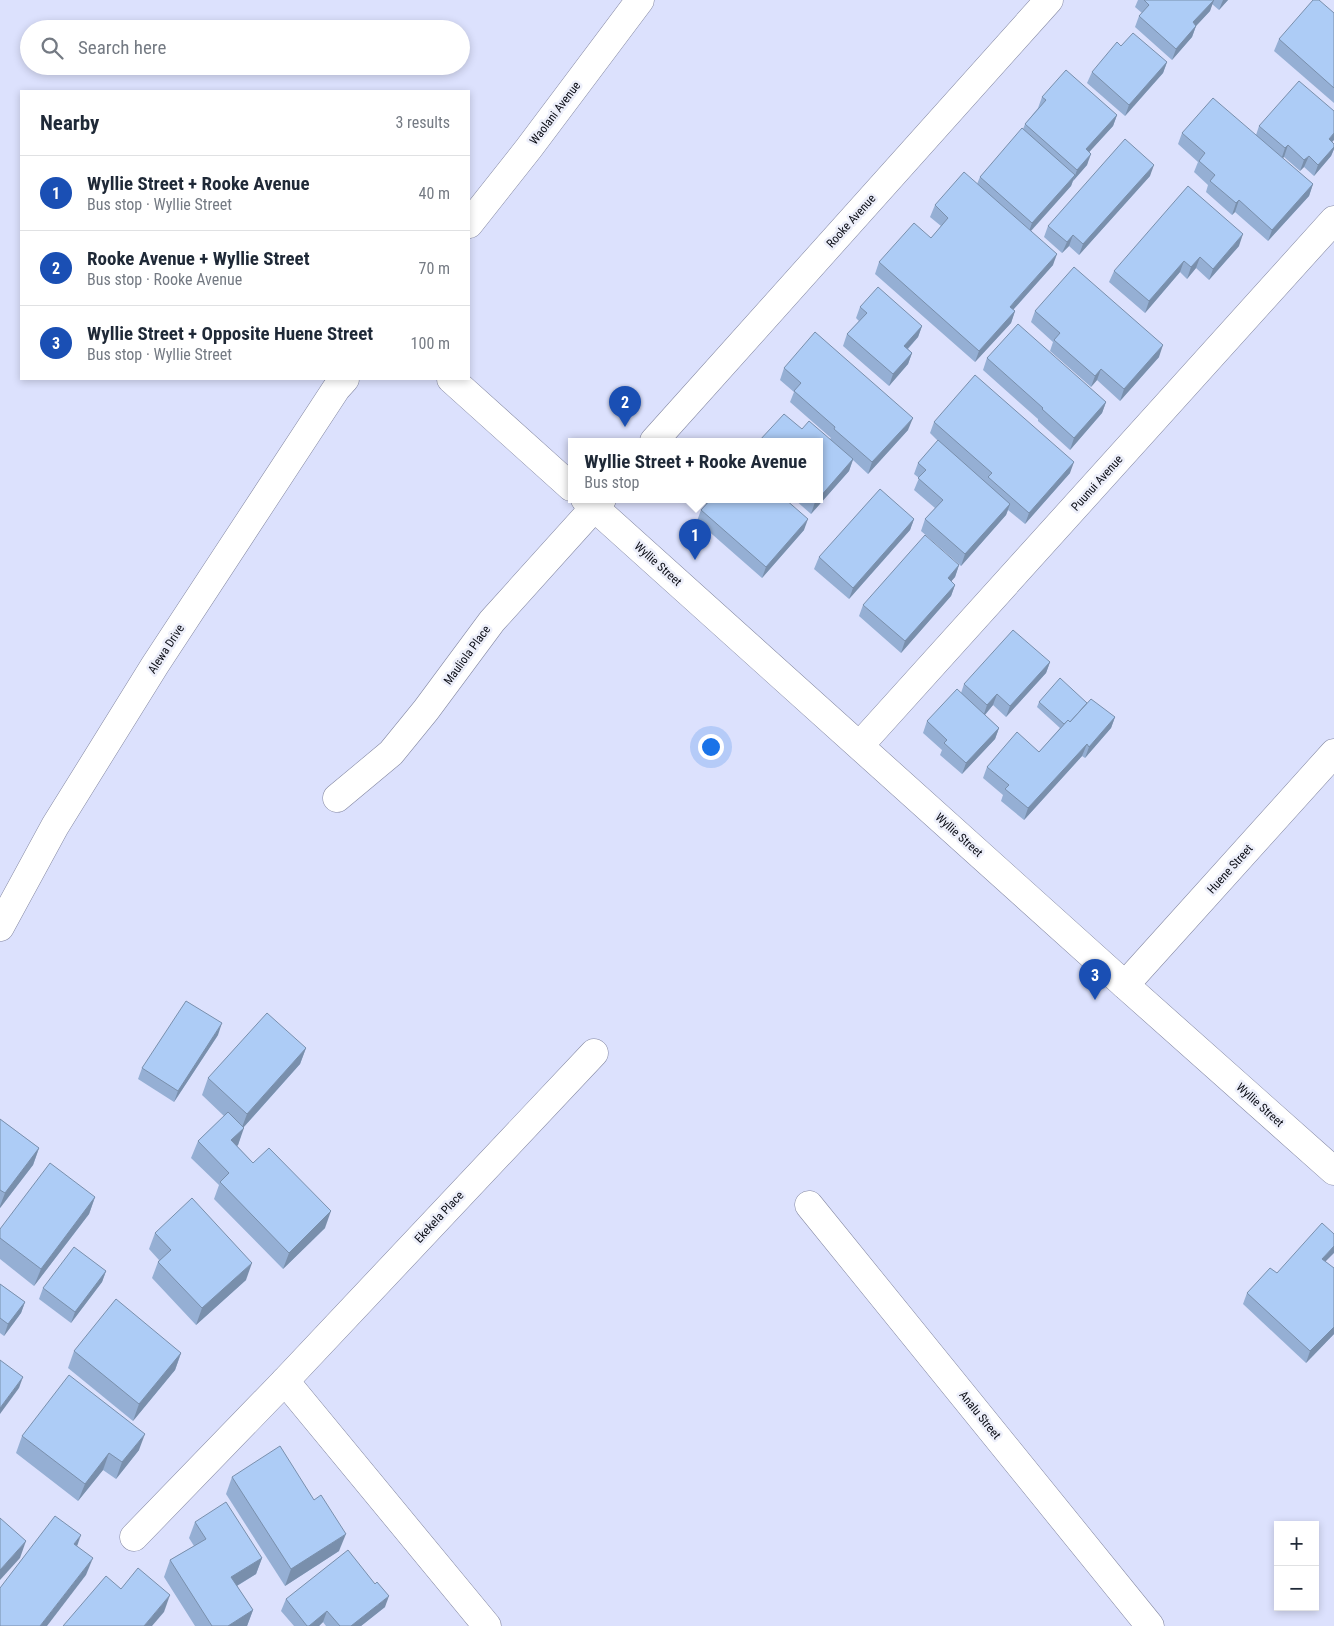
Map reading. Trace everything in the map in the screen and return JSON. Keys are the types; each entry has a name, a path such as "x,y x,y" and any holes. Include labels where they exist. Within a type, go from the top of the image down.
{"street":[{"name":"Waolani Avenue","path":"470,223 529,148 640,0"},
{"name":"Rooke Avenue","path":"657,438 1049,0"},
{"name":"Puunui Avenue","path":"860,745 1334,220"},
{"name":"Alewa Drive","path":"0,927 55,826 155,665 336,389 344,380"},
{"path":"452,380 568,484"},
{"name":"Mauliola Place","path":"337,798 390,753 426,710 492,621 593,503"},
{"name":"Wyllie Street","path":"595,503 1125,985 1334,1171"},
{"name":"Huene Street","path":"1125,985 1334,753"},
{"name":"Ekekela Place","path":"134,1537 285,1381 594,1053"},
{"name":"Analu Street","path":"809,1204 1150,1626"},
{"path":"285,1381 487,1626"}],"building":[{"path":"1144,0 1214,0 1193,22 1196,26 1176,49 1139,16 1149,5"},
{"path":"1313,0 1319,0 1334,13 1334,88 1279,39"},
{"path":"1133,33 1167,62 1129,105 1092,72 1117,42 1121,46"},
{"path":"1066,70 1117,115 1086,149 1091,154 1077,170 1025,124 1046,100 1042,97"},
{"path":"1299,81 1334,111 1334,133 1329,139 1334,144 1334,147 1318,165 1309,156 1304,160 1288,145 1285,148 1259,126"},
{"path":"1213,98 1313,184 1272,230 1239,200 1236,203 1210,181 1215,175 1199,161 1205,153 1182,133"},
{"path":"1022,128 1075,175 1032,223 980,177"},
{"path":"1125,139 1154,165 1083,244 1073,235 1067,242 1048,226"},
{"path":"964,172 1057,254 1010,307 1015,311 979,351 879,262 914,223 931,238 948,218 935,205"},
{"path":"1188,186 1243,234 1213,269 1200,257 1191,267 1184,261 1149,301 1114,271"},
{"path":"1074,267 1163,345 1124,389 1101,369 1095,376 1054,340 1060,333 1035,311"},
{"path":"878,287 922,326 904,346 912,353 893,374 847,334 867,313 860,307"},
{"path":"1018,324 1106,402 1074,438 987,358"},
{"path":"815,332 913,418 872,462 794,391 801,383 784,368"},
{"path":"975,375 1074,462 1029,513 988,477 992,473 934,422"},
{"path":"784,414 802,429 809,421 853,459 823,493 823,438 762,438"},
{"path":"938,440 1010,504 965,554 925,519 943,500 918,478 926,470 918,463"},
{"path":"880,489 914,519 853,588 819,557"},
{"path":"707,503 790,503 808,519 766,567 701,510"},
{"path":"925,535 959,565 948,578 955,585 905,641 863,605"},
{"path":"1013,630 1050,662 1010,706 997,694 987,705 964,684"},
{"path":"1060,678 1087,703 1070,722 1068,720 1064,724 1039,702"},
{"path":"957,689 999,728 966,763 944,743 947,740 927,721"},
{"path":"1091,699 1115,717 1089,747 1087,744 1028,808 1005,789 1009,785 987,767 1017,732 1039,752 1068,720 1070,722"},
{"path":"186,1001 222,1023 178,1091 142,1068"},
{"path":"267,1013 306,1048 247,1114 208,1078"},
{"path":"228,1112 244,1128 231,1140 253,1163 269,1148 331,1211 289,1253 220,1182 229,1173 198,1141"},
{"path":"0,1119 39,1148 5,1193 0,1190"},
{"path":"50,1163 95,1197 41,1269 0,1238 0,1229"},
{"path":"192,1198 252,1263 202,1308 158,1262 171,1250 155,1233"},
{"path":"1322,1223 1334,1234 1334,1246 1322,1259 1334,1268 1334,1327 1310,1351 1247,1293 1270,1268 1277,1273"},
{"path":"74,1247 106,1271 75,1312 43,1288"},
{"path":"0,1284 25,1302 8,1324 0,1318"},
{"path":"116,1299 181,1353 139,1404 74,1351"},
{"path":"0,1360 23,1377 0,1408"},
{"path":"69,1375 145,1434 122,1462 109,1453 85,1484 22,1436"},
{"path":"280,1446 314,1500 321,1495 346,1534 291,1569 232,1477"},
{"path":"226,1502 262,1558 231,1577 253,1610 228,1626 212,1626 170,1560 206,1539 195,1522"},
{"path":"55,1516 81,1535 74,1544 93,1558 40,1626 0,1626 0,1588"},
{"path":"0,1518 26,1541 0,1570"},
{"path":"348,1550 375,1584 377,1582 389,1596 351,1626 340,1626 327,1611 307,1626 286,1599"},
{"path":"138,1568 170,1595 144,1626 63,1626 106,1576 121,1589"}],"place":[{"name":"Rooke Avenue + Wyllie Street","path":"625,427"},
{"name":"Wyllie Street + Rooke Avenue","path":"695,560"},
{"name":"Wyllie Street + Opposite Huene Street","path":"1095,1000"}]}
